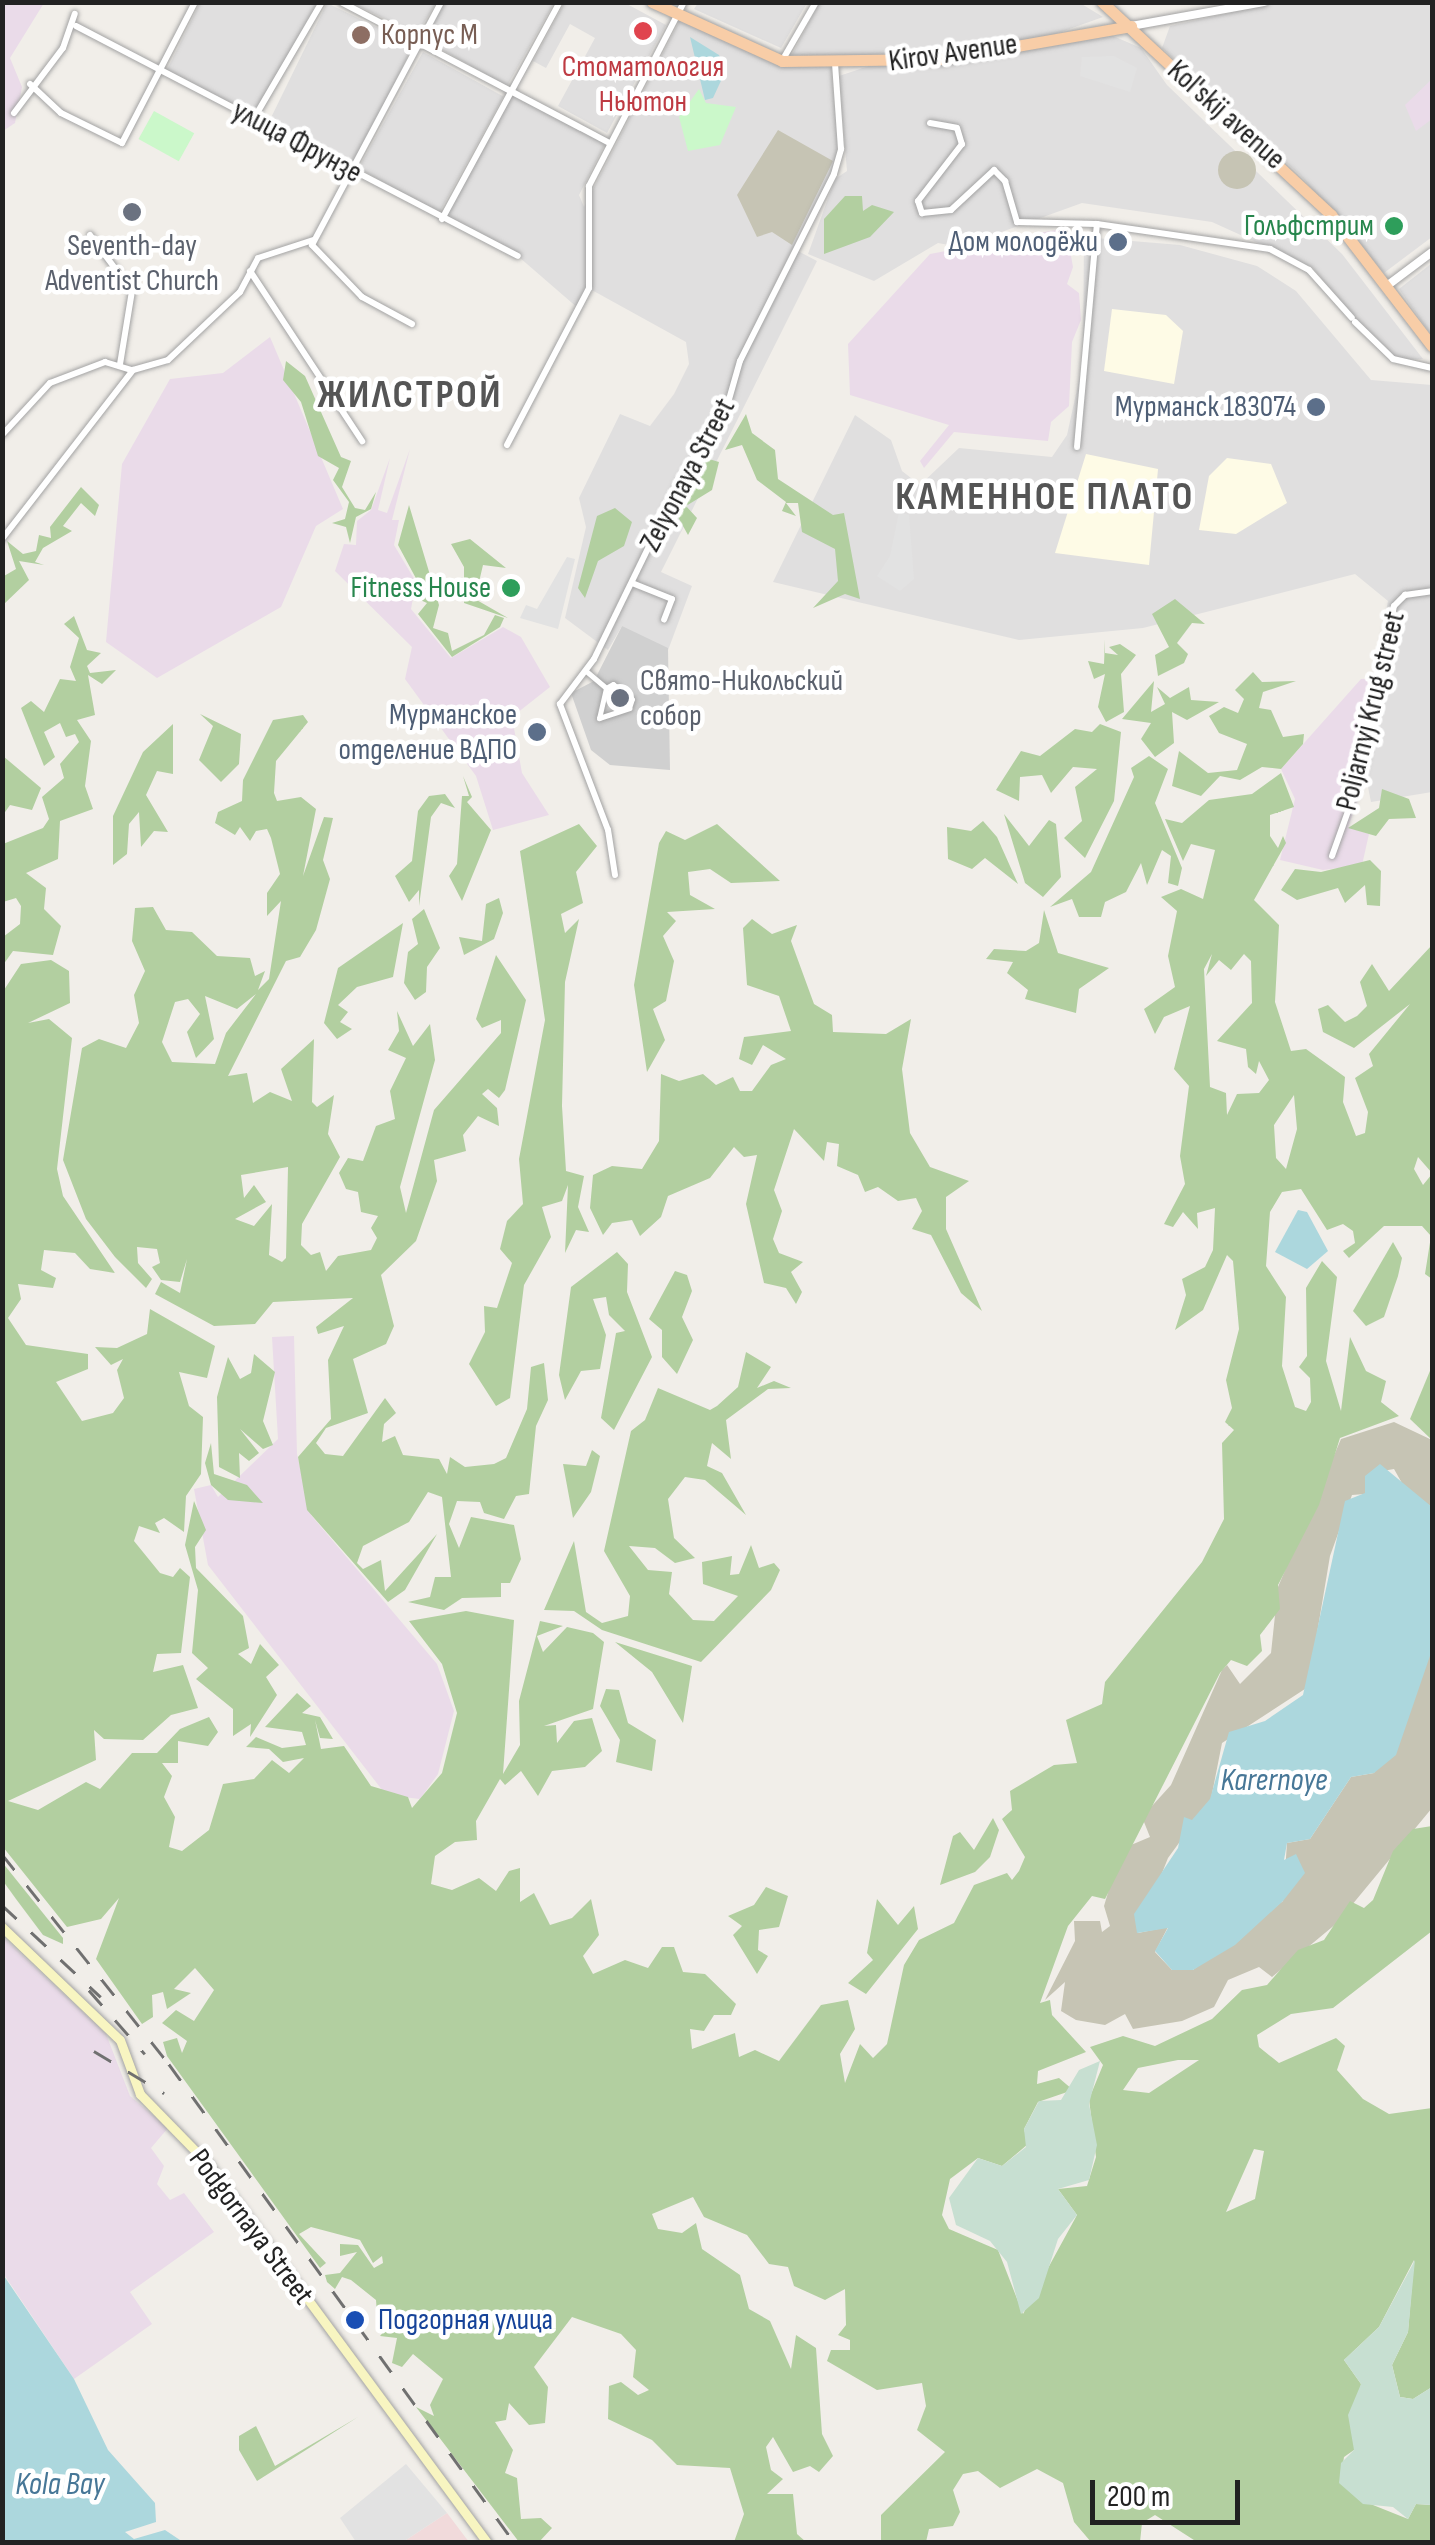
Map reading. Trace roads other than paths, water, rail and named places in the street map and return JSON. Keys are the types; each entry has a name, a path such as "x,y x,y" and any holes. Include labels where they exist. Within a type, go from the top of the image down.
{"main road":[{"name":"Kirov Avenue","path":"652,2 782,61 835,64 942,59 1131,26"},
{"name":"Kol'skij avenue","path":"1106,5 1304,187 1388,285 1432,346"},
{"path":"1105,29 1155,50"},
{"name":"Podgornaya Street","path":"2,1927 120,2040 140,2094 208,2164 488,2542"}],"street":[{"path":"30,84 61,113 116,143 125,142 195,2"},
{"path":"253,120 322,2"},
{"path":"341,2 610,143"},
{"path":"314,245 440,2"},
{"path":"442,219 560,2"},
{"path":"507,445 590,288 583,208 610,143 684,2"},
{"path":"782,61 816,2"},
{"name":"Kirov Avenue","path":"1131,26 1264,2"},
{"path":"1106,5 1158,22 1148,38 1155,50"},
{"path":"14,113 30,84 76,26 75,14"},
{"name":"улица Фрунзе","path":"76,26 518,256"},
{"name":"Zelyonaya Street","path":"615,875 608,830 562,722 565,688 586,672 726,410 740,361 834,174 841,149 835,64"},
{"path":"930,123 957,128 962,144 918,201 922,213 951,210 994,170 1005,181 1017,222 1097,224 1270,249 1309,270 1393,360 1432,368"},
{"path":"1078,447 1097,224"},
{"path":"90,235 132,292 120,364"},
{"path":"2,539 132,370 168,360 240,292 250,272 274,250 314,245"},
{"path":"314,245 362,298 412,324"},
{"path":"1388,285 1432,252"},
{"path":"250,272 362,441"},
{"path":"2,435 50,384 120,364 132,370"},
{"path":"632,584 672,599 664,620"},
{"name":"Poljarnyj Krug street","path":"1332,856 1362,772 1394,606 1405,595 1432,591"},
{"path":"586,672 606,688"},
{"path":"613,684 632,699 629,708 598,718 594,712 606,688 613,684"}],"water":[{"path":"690,37 719,55 726,70 713,98 705,100"},
{"path":"1298,1210 1307,1212 1328,1251 1307,1269 1275,1252"},
{"name":"Karernoye","path":"1380,1464 1432,1507 1432,1650 1396,1755 1374,1773 1351,1777 1310,1839 1287,1843 1284,1860 1296,1854 1305,1873 1283,1901 1235,1945 1193,1970 1172,1970 1155,1951 1168,1928 1137,1933 1134,1914 1178,1848 1184,1817 1192,1820 1210,1799 1229,1732 1265,1721 1303,1695 1345,1501 1365,1493 1365,1476"},
{"name":"Kola Bay","path":"2,2273 74,2379 108,2450 155,2503 156,2522 125,2532 134,2539 165,2530 183,2542 3,2542"}],"railway":[{"path":"2,1854 169,2064 514,2542"},
{"path":"2,1905 101,1997"},
{"path":"89,1990 145,2054"},
{"path":"94,2051 164,2093"}],"place":[{"name":"Стоматология Ньютон","path":"643,31"},
{"name":"Корпус M","path":"361,35"},
{"name":"Seventh-day Adventist Church","path":"132,212"},
{"name":"Гольфстрим","path":"1394,226"},
{"name":"Дом молодёжи","path":"1118,242"},
{"name":"Мурманск 183074","path":"1316,407"},
{"name":"Fitness House","path":"511,588"},
{"name":"Свято-Никольский собор","path":"620,698"},
{"name":"Мурманское отделение ВДПО","path":"537,732"},
{"name":"Подгорная улица","path":"355,2320"}],"district":[{"name":"ЖИЛСТРОЙ","path":"410,395"},
{"name":"КАМЕННОЕ ПЛАТО","path":"1045,497"}]}
